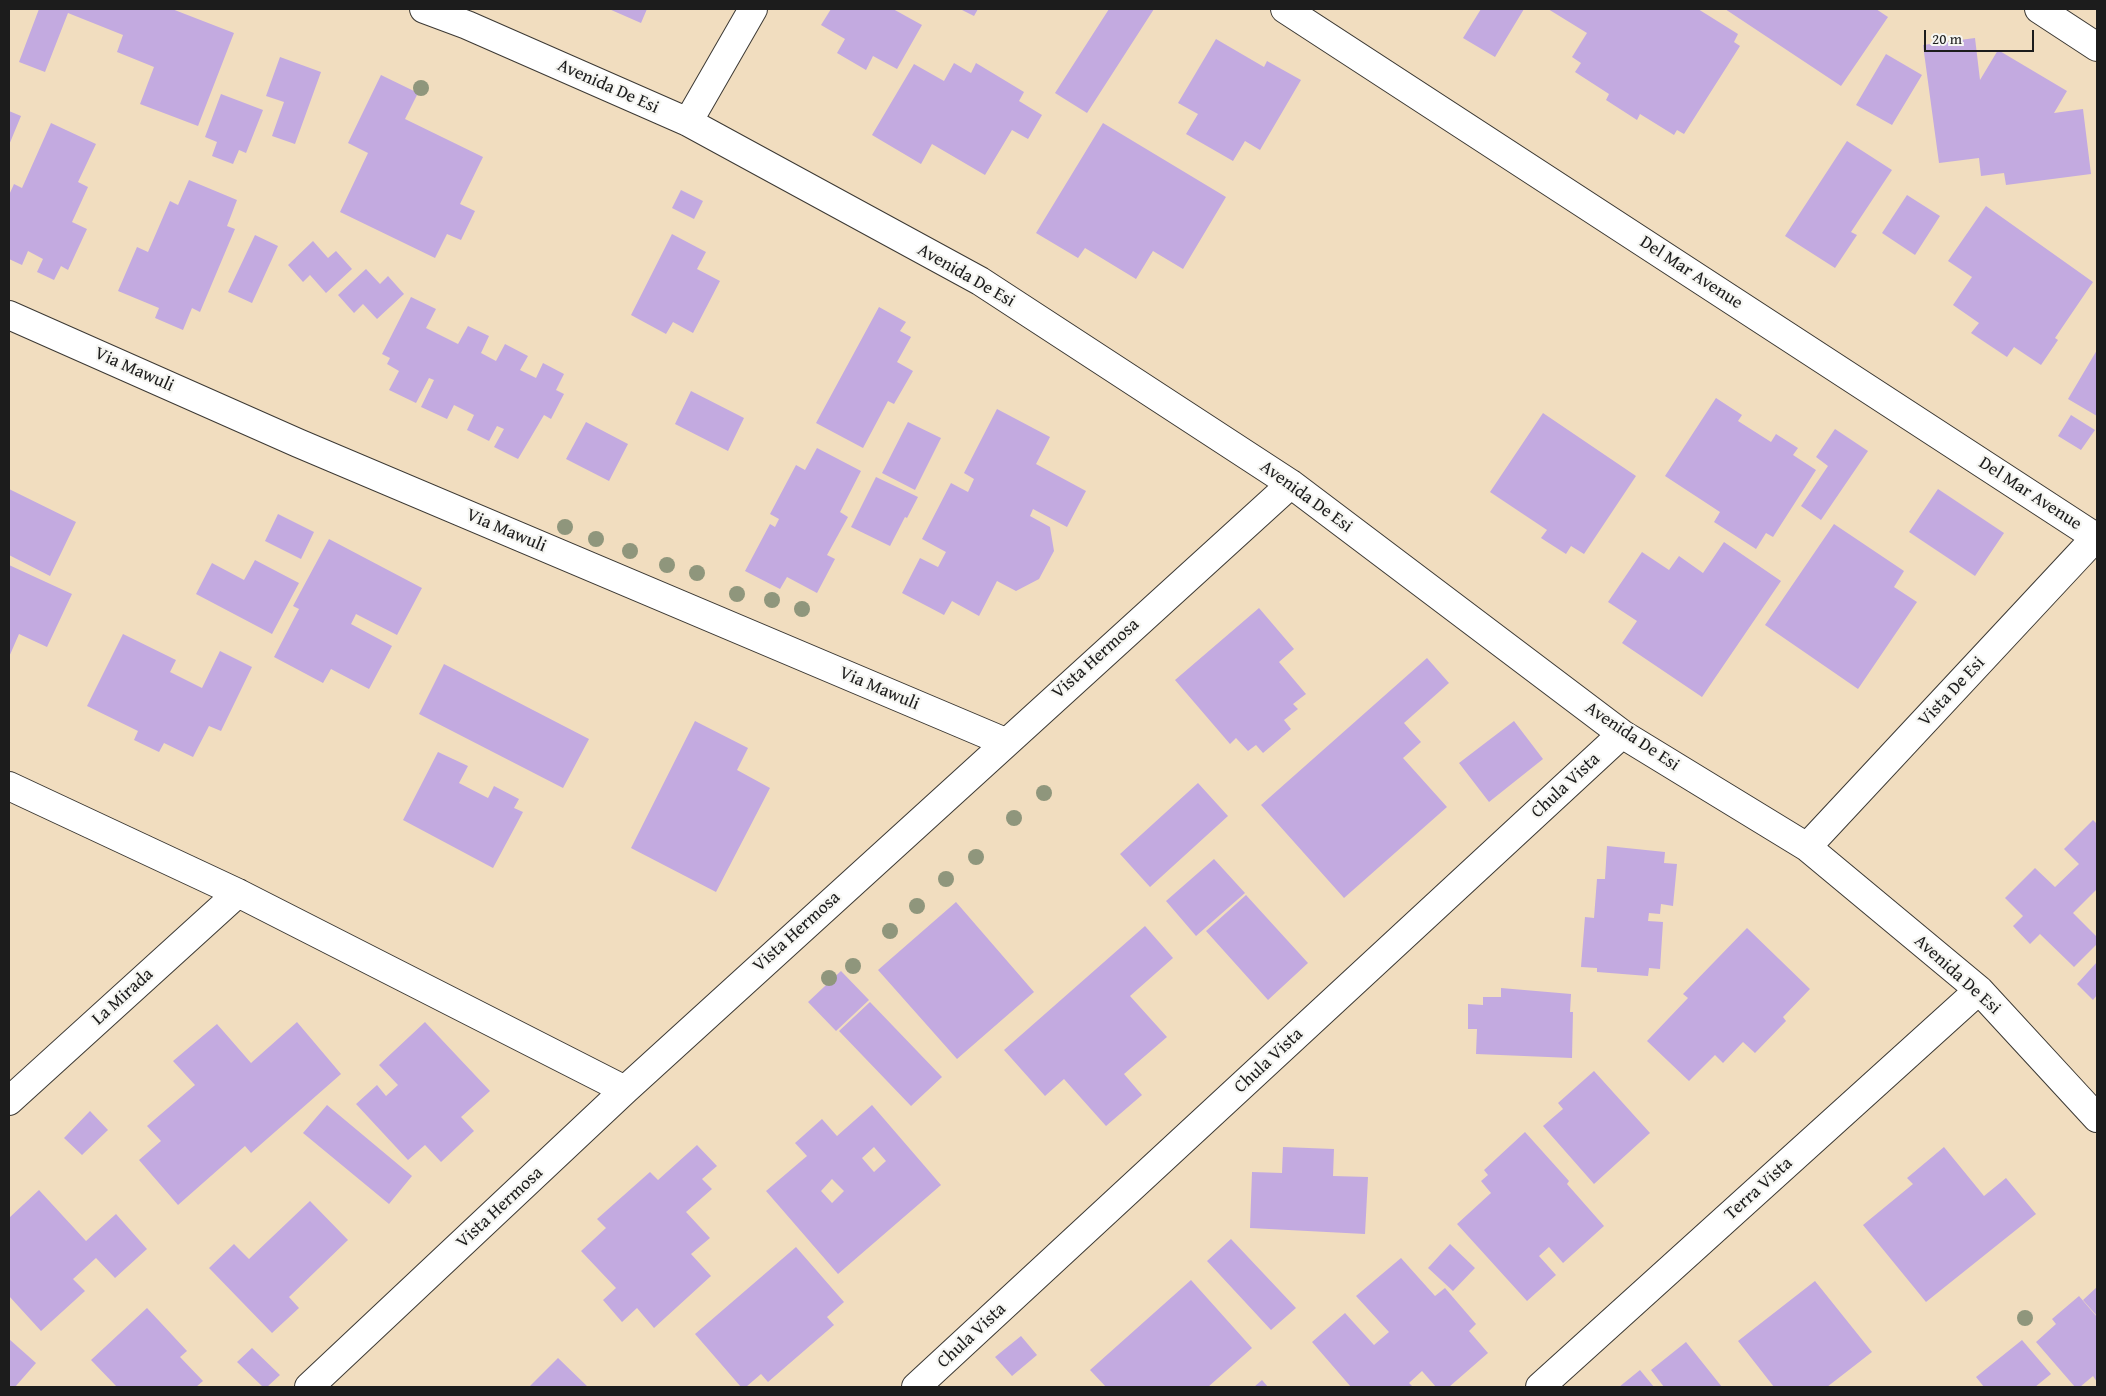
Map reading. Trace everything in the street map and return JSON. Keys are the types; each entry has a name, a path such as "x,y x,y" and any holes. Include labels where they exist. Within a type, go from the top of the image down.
{"street":[{"name":"Avenida De Esi","path":"424,9 467,25 688,122 980,281 1291,484 1622,734 1807,847 1979,990 2097,1118"},
{"path":"688,122 753,9"},
{"name":"Del Mar Avenue","path":"1285,9 2097,537"},
{"path":"2039,9 2097,46"},
{"name":"Via Mawuli","path":"9,315 307,447 1005,742"},
{"name":"Vista Hermosa","path":"309,1387 625,1090 1005,742 1291,484"},
{"name":"Vista De Esi","path":"1807,847 2097,537"},
{"name":"Chula Vista","path":"916,1387 1622,734"},
{"path":"9,786 238,893 625,1090"},
{"name":"La Mirada","path":"9,1101 238,893"},
{"name":"Terra Vista","path":"1540,1387 1979,990"}],"building":[{"path":"39,9 172,9 234,33 198,126 140,104 154,67 117,52 123,35 68,13 45,72 19,62"},
{"path":"609,9 647,9 641,23"},
{"path":"831,9 893,9 922,25 897,69 873,56 866,70 837,53 845,39 821,25"},
{"path":"960,9 978,9 974,16"},
{"path":"1109,9 1154,9 1087,113 1055,93"},
{"path":"1481,9 1524,9 1495,57 1463,38"},
{"path":"1548,9 1698,9 1738,34 1734,42 1740,46 1684,134 1677,130 1674,135 1640,114 1637,120 1606,100 1609,94 1575,72 1581,63 1572,57 1587,33"},
{"path":"1725,9 1876,9 1888,17 1841,86"},
{"path":"1975,38 1980,80 1998,50 2067,91 2054,113 2083,109 2091,174 2006,185 2004,173 1981,176 1979,158 1939,163 1923,45"},
{"path":"1216,39 1264,67 1267,61 1301,80 1260,150 1245,141 1233,161 1186,134 1198,114 1178,103"},
{"path":"1886,54 1922,75 1892,125 1856,105"},
{"path":"280,57 321,72 295,144 272,136 284,102 266,96"},
{"path":"954,63 971,73 976,63 1024,92 1019,101 1042,115 1028,139 1012,130 985,175 932,144 921,164 872,135 914,64 944,81"},
{"path":"381,75 418,93 405,119 483,157 460,204 475,211 461,240 447,234 435,258 340,212 368,153 348,143"},
{"path":"221,94 263,110 246,153 239,150 233,164 212,156 217,142 205,137"},
{"path":"9,111 21,116 9,145"},
{"path":"51,123 96,144 78,182 88,187 72,222 87,229 68,270 61,266 54,280 37,272 43,259 28,251 22,265 9,259 9,195 14,184 22,188"},
{"path":"1103,123 1226,197 1183,269 1153,251 1136,279 1085,248 1078,258 1036,233"},
{"path":"1847,141 1892,170 1851,232 1857,235 1835,268 1785,236"},
{"path":"189,180 237,200 227,226 235,229 200,312 192,308 183,330 155,318 159,308 118,291 137,247 148,252 170,201 178,205"},
{"path":"681,190 703,201 694,219 672,208"},
{"path":"1907,195 1940,216 1915,255 1882,233"},
{"path":"1986,206 2093,282 2055,338 2058,340 2041,365 2014,347 2007,357 1971,333 1979,323 1953,305 1972,277 1948,261"},
{"path":"672,234 706,252 697,269 720,281 693,333 673,322 666,334 631,315"},
{"path":"255,235 278,246 252,303 228,292"},
{"path":"313,241 328,258 336,251 352,269 326,293 310,275 303,282 288,265"},
{"path":"366,269 380,284 388,276 404,294 377,319 363,304 354,313 338,295"},
{"path":"411,297 436,309 426,328 458,344 468,326 489,336 481,353 496,361 505,344 528,356 520,370 536,378 543,363 564,374 556,390 564,394 551,419 544,415 518,459 494,447 504,429 497,426 489,441 467,430 474,415 454,405 447,419 421,407 434,380 429,378 416,403 389,390 399,371 387,364 390,358 382,354"},
{"path":"879,307 906,322 900,331 911,337 897,362 913,371 894,404 888,401 863,448 816,423"},
{"path":"2097,350 2097,416 2068,399"},
{"path":"691,391 744,418 728,451 675,424"},
{"path":"1716,398 1742,415 1738,421 1771,442 1776,434 1798,448 1793,455 1816,470 1773,537 1766,533 1756,549 1714,522 1720,512 1665,476"},
{"path":"997,409 1050,437 1036,464 1086,491 1067,527 1033,509 1030,516 1050,527 1054,551 1039,579 1016,591 997,581 979,616 952,601 944,615 902,593 920,558 938,567 946,552 922,539 951,483 968,492 974,479 964,473"},
{"path":"1543,413 1636,476 1584,554 1571,546 1566,554 1541,538 1547,530 1490,492"},
{"path":"2071,415 2095,430 2081,450 2058,436"},
{"path":"586,422 628,444 609,481 566,459"},
{"path":"908,422 941,438 915,490 882,473"},
{"path":"1835,429 1868,451 1821,520 1801,506 1828,466 1816,457"},
{"path":"817,448 861,471 840,512 848,517 827,555 835,559 817,593 787,577 780,589 745,571 770,524 775,527 779,519 770,514 796,465 805,470"},
{"path":"876,477 918,497 890,546 851,527"},
{"path":"9,489 76,522 50,576 9,555"},
{"path":"1938,489 2004,533 1975,576 1909,532"},
{"path":"278,514 314,532 301,559 265,541"},
{"path":"1834,524 1904,571 1894,587 1917,602 1858,689 1765,625"},
{"path":"329,539 422,588 397,635 356,614 351,624 392,646 369,689 331,669 323,683 274,657 299,609 293,606"},
{"path":"1724,542 1781,581 1702,697 1622,643 1637,621 1608,602 1642,552 1669,570 1679,556 1703,573"},
{"path":"255,560 299,583 272,634 196,594 212,563 244,580"},
{"path":"9,565 72,594 47,647 19,634 9,657"},
{"path":"1259,608 1294,649 1279,662 1306,694 1293,704 1298,709 1284,720 1291,729 1263,753 1256,745 1248,751 1236,738 1230,744 1175,680"},
{"path":"123,634 176,660 170,672 202,688 220,651 252,667 221,731 209,726 193,757 164,743 159,752 134,740 138,731 87,706"},
{"path":"1427,658 1449,683 1404,723 1421,742 1403,758 1447,807 1344,898 1261,805"},
{"path":"444,664 589,739 563,788 419,714"},
{"path":"695,721 748,748 737,770 770,788 716,892 631,848"},
{"path":"1514,721 1543,759 1489,802 1459,763"},
{"path":"438,752 468,766 459,783 488,798 494,786 519,799 514,808 523,812 493,868 403,820"},
{"path":"1198,783 1228,816 1150,887 1120,854"},
{"path":"2093,820 2097,824 2097,889 2073,913 2097,937 2097,944 2074,967 2040,934 2030,944 2013,926 2023,916 2005,898 2035,868 2055,887 2079,864 2064,849"},
{"path":"1607,846 1665,852 1664,863 1677,864 1673,906 1661,904 1660,914 1649,913 1648,921 1663,922 1660,969 1649,968 1648,976 1597,972 1597,968 1581,967 1585,917 1594,918 1597,879 1605,879"},
{"path":"1214,859 1245,893 1196,936 1166,901"},
{"path":"1246,895 1308,963 1268,1000 1206,931"},
{"path":"956,902 1034,992 957,1059 878,970"},
{"path":"1145,926 1173,958 1130,996 1167,1037 1124,1074 1142,1095 1106,1126 1064,1079 1045,1096 1004,1050"},
{"path":"1747,928 1810,989 1783,1017 1786,1021 1755,1053 1743,1042 1723,1063 1715,1055 1689,1081 1647,1041 1688,998 1683,994"},
{"path":"2097,962 2097,995 2093,1000 2077,984"},
{"path":"841,971 869,1000 836,1031 808,1002"},
{"path":"1501,988 1571,994 1570,1012 1573,1012 1572,1058 1476,1054 1477,1029 1468,1029 1468,1004 1483,1005 1483,997 1501,997"},
{"path":"870,1002 942,1077 911,1106 839,1031"},
{"path":"297,1022 341,1074 251,1153 245,1146 178,1205 139,1160 161,1141 147,1126 195,1085 173,1061 217,1024 251,1063"},
{"path":"425,1022 490,1091 461,1117 474,1131 441,1162 425,1145 408,1160 356,1104 377,1085 386,1096 398,1085 379,1065"},
{"path":"1594,1071 1650,1133 1594,1184 1543,1126 1563,1109 1558,1103"},
{"path":"327,1105 412,1176 389,1204 303,1133"},
{"path":"872,1105 941,1185 838,1274 766,1191 807,1156 795,1143 822,1119 837,1136","holes":["874,1147 886,1161 874,1172 862,1158","832,1179 844,1191 832,1203 821,1191"]},
{"path":"90,1111 108,1130 82,1155 64,1138"},
{"path":"1525,1132 1569,1181 1567,1184 1604,1226 1563,1263 1549,1247 1539,1256 1556,1275 1527,1301 1457,1224 1491,1193 1481,1181 1488,1175 1484,1170"},
{"path":"697,1145 717,1166 702,1179 712,1189 686,1212 710,1238 691,1254 711,1276 654,1328 637,1308 622,1322 603,1300 616,1288 581,1251 606,1228 597,1219 650,1172 658,1180"},
{"path":"1283,1147 1334,1149 1333,1176 1368,1177 1365,1234 1250,1228 1252,1172 1282,1173"},
{"path":"1944,1147 1984,1196 2006,1178 2036,1214 1926,1302 1863,1225 1913,1184 1907,1178"},
{"path":"39,1190 86,1241 116,1214 147,1249 115,1278 96,1258 73,1279 85,1291 41,1331 9,1296 9,1218"},
{"path":"310,1201 348,1240 289,1297 299,1308 272,1333 209,1268 234,1244 249,1259"},
{"path":"1231,1239 1296,1308 1271,1330 1207,1261"},
{"path":"1450,1244 1475,1268 1453,1291 1428,1268"},
{"path":"796,1247 844,1302 827,1317 834,1325 768,1382 761,1374 746,1387 741,1387 695,1334"},
{"path":"1401,1258 1435,1296 1445,1288 1476,1324 1469,1331 1488,1353 1449,1387 1436,1387 1422,1371 1409,1383 1413,1387 1351,1387 1312,1342 1345,1313 1374,1345 1389,1332 1356,1296"},
{"path":"1191,1280 1252,1348 1208,1387 1106,1387 1090,1370"},
{"path":"1815,1281 1872,1352 1827,1387 1774,1387 1738,1341"},
{"path":"2097,1287 2097,1316 2083,1300"},
{"path":"2079,1296 2097,1317 2097,1382 2093,1376 2080,1387 2075,1387 2036,1342 2056,1324 2052,1319"},
{"path":"147,1308 187,1351 180,1357 203,1381 196,1387 117,1387 91,1360"},
{"path":"1021,1336 1037,1355 1012,1376 995,1357"},
{"path":"9,1339 36,1363 15,1387 9,1387"},
{"path":"2022,1340 2051,1374 2035,1387 1984,1387 1976,1377"},
{"path":"1686,1342 1722,1387 1664,1387 1651,1370"},
{"path":"252,1348 280,1375 267,1387 263,1387 237,1362"},
{"path":"558,1358 588,1387 529,1387"},
{"path":"1640,1370 1654,1387 1619,1387"},
{"path":"1262,1380 1268,1387 1254,1387"}]}
